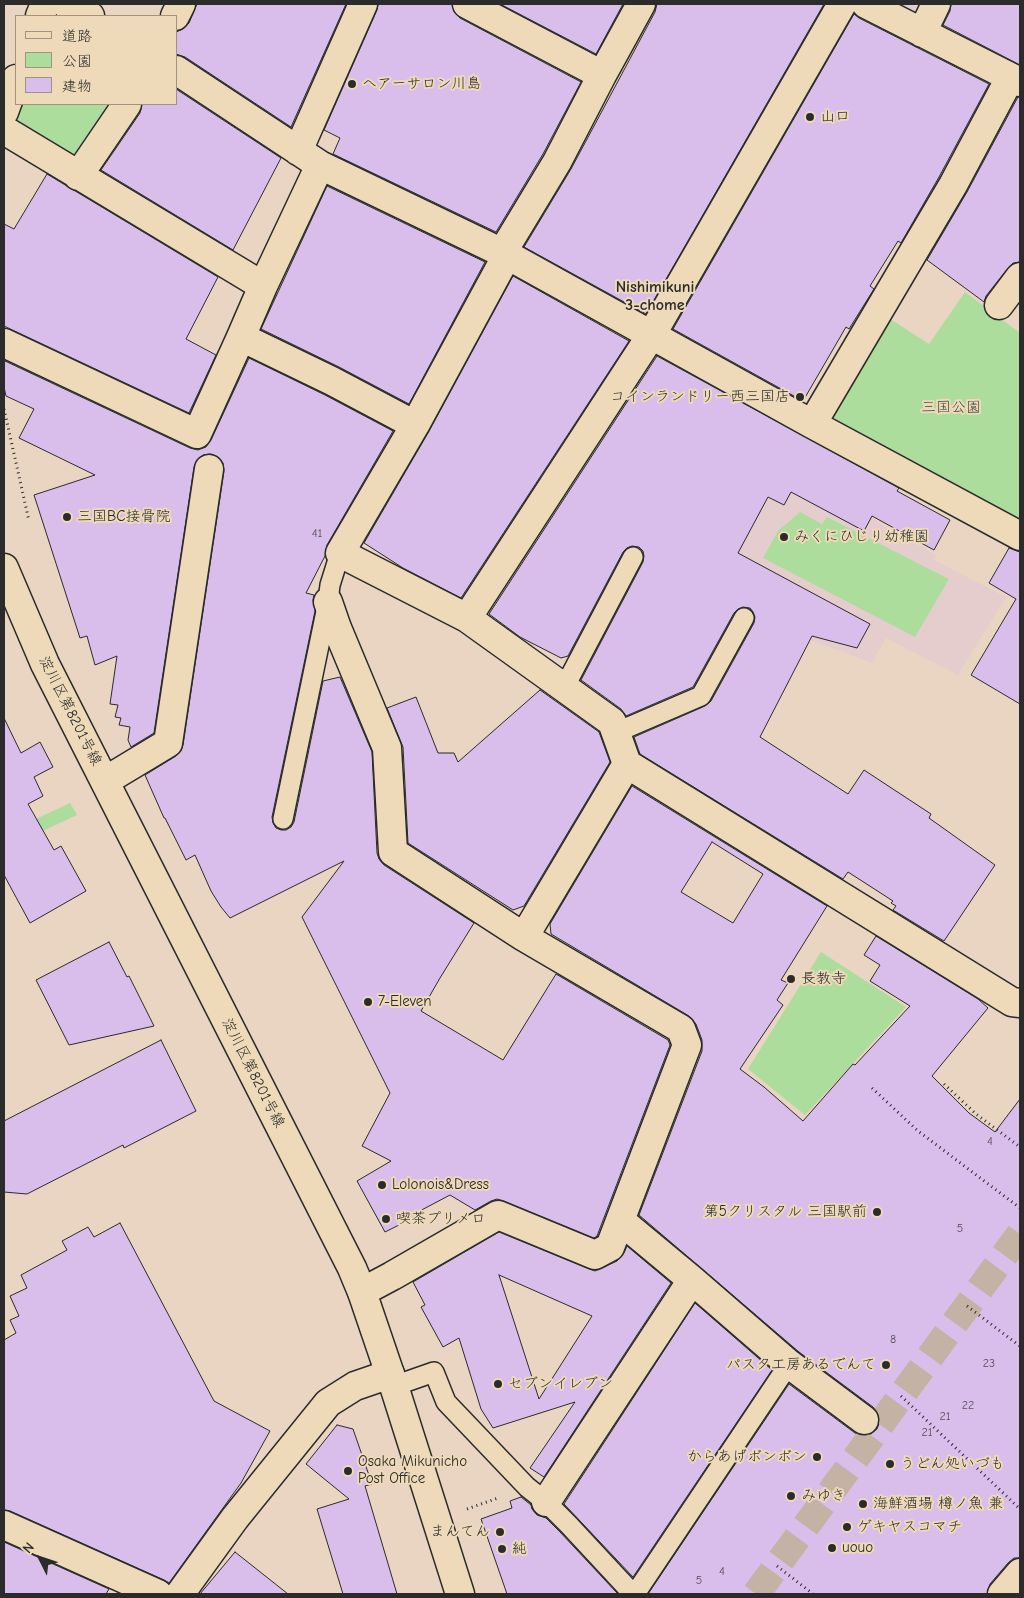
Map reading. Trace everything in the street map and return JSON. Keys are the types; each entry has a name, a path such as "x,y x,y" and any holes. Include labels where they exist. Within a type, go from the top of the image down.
{"street":[{"path":"66,4 88,15"},
{"path":"4,343 197,434 242,337 263,286 363,4"},
{"path":"467,4 602,74"},
{"path":"640,4 415,425 340,552 467,618 612,722 617,732 626,764 1012,1002 1020,1003"},
{"path":"467,618 652,334 842,4"},
{"path":"812,424 1015,80 866,4"},
{"path":"922,33 936,4"},
{"path":"178,71 309,158 505,254 812,424 1020,536"},
{"path":"4,112 15,82"},
{"path":"78,176 125,105"},
{"path":"4,130 263,286"},
{"path":"999,305 1020,277"},
{"path":"242,337 332,381 415,425"},
{"path":"105,781 168,743 209,469"},
{"name":"淀川区第8201号線","path":"4,568 45,664 352,1268 392,1380 460,1594"},
{"path":"328,602 387,748 393,852 524,937 681,1029 687,1045 610,1247 595,1255 498,1215 362,1292"},
{"path":"524,937 626,764"},
{"path":"621,1221 789,1364 864,1420"},
{"path":"536,1494 692,1280"},
{"path":"180,1594 235,1518 328,1403 354,1386 392,1380"},
{"path":"4,1525 158,1594"},
{"path":"1002,1594 1020,1573"}],"lane":[{"path":"283,819 330,585 340,552"},
{"path":"564,688 633,557"},
{"path":"617,732 701,696 744,618"},
{"path":"392,1380 434,1372 446,1402 634,1594 789,1364"}],"path":[{"path":"4,409 29,521"},
{"path":"944,1084 976,1114 1020,1147"},
{"path":"872,1088 918,1131 1020,1208"},
{"path":"967,1306 1020,1346"},
{"path":"900,1396 1020,1509"},
{"path":"461,1512 536,1494"},
{"path":"777,1566 813,1594"}],"shaded area":[{"path":"888,4 931,4 922,23"},
{"name":"みくにひじり幼稚園","path":"740,399 819,439 803,468 878,509 872,519 936,555 934,560 1006,597 958,675 886,638 872,663 811,640 653,556"}],"green space":[{"path":"17,105 108,105 77,163 13,126"},
{"name":"三国公園","path":"965,292 1020,333 1020,522 824,418 884,315 929,344"},
{"path":"800,512 822,524 827,517 949,579 915,637 763,558 778,531"},
{"path":"70,803 77,815 4,849 4,834"},
{"path":"821,952 906,1007 805,1115 748,1069"}],"building":[{"path":"197,4 346,4 291,127 185,57 178,55 178,31 189,23"},
{"path":"378,4 452,4 454,12 460,18 581,82 543,154 496,232 333,154 340,138 324,130"},
{"path":"500,4 623,4 596,54"},
{"path":"657,4 824,4 646,314 524,247 571,169 655,12"},
{"path":"951,4 1020,4 1020,65 943,25 950,11"},
{"path":"854,14 989,84 901,243 898,241 870,286 874,289 849,329 846,327 803,401 673,329"},
{"path":"178,90 281,158 233,250 101,170 140,113 142,105 178,105"},
{"path":"1018,97 1020,98 1020,262 1013,263 1008,268 986,296 984,302 927,260 967,192"},
{"path":"47,174 218,277 186,339 216,355 189,413 4,326 4,224 14,229"},
{"path":"327,186 485,262 409,404 261,329"},
{"path":"513,276 629,341 461,598 403,568 364,543 428,433"},
{"path":"657,356 899,488 897,491 950,520 934,550 872,516 864,531 791,492 784,505 768,497 738,553 870,624 857,648 812,636 760,737 848,794 864,770 931,814 929,818 995,865 944,941 893,910 896,906 891,903 893,901 848,872 843,879 640,754 634,737 705,706 711,701 754,623 755,617 750,608 743,607 734,613 693,687 626,716 621,709 581,680 643,562 643,551 639,547 632,546 623,552 568,656 561,658 520,637 489,614"},
{"path":"249,358 393,431 327,545 325,556 306,593 314,595 315,611 272,817 273,823 276,828 286,830 294,822 323,681 340,677 372,752 377,853 379,859 384,865 474,923 421,1011 503,1060 556,974 668,1040 670,1045 597,1236 594,1238 504,1201 497,1199 475,1210 450,1195 414,1214 415,1217 385,1232 357,1181 391,1161 362,1146 390,1093 302,917 344,861 230,918 211,891 195,855 186,860 164,818 145,775 176,756 181,751 183,745 224,471 223,463 218,457 211,454 203,455 197,460 194,467 154,733 131,747 128,740 130,727 119,725 121,718 115,717 118,705 110,704 117,656 95,665 87,636 80,638 34,495 95,475 19,438 34,409 6,396 4,387 5,361 190,448 198,450 206,447 211,440"},
{"path":"1009,548 1020,552 1020,704 971,675 1016,599 989,583"},
{"path":"540,690 599,732 610,762 524,906 513,910 408,843 403,747 387,708 416,697 438,753 454,753 458,762"},
{"path":"4,718 21,753 40,742 53,767 34,777 43,796 28,804 54,850 61,846 86,891 30,923 4,875"},
{"path":"632,786 827,906 781,980 788,983 777,1000 783,1005 740,1069 803,1121 853,1064 855,1065 910,1006 870,981 880,965 864,955 876,936 978,999 988,1008 932,1076 969,1113 995,1132 1020,1099 1020,1558 1014,1558 1008,1563 990,1584 987,1594 648,1594 789,1384 855,1433 863,1436 871,1434 877,1429 880,1421 878,1413 873,1407 799,1352 639,1215 702,1051 702,1040 696,1024 689,1016 551,934 550,924","holes":["712,842 763,874 733,923 681,892"]},
{"path":"109,942 127,977 129,976 154,1026 69,1045 36,980"},
{"path":"161,1040 196,1111 124,1148 123,1145 27,1194 4,1192 4,1121"},
{"path":"120,1223 214,1401 270,1431 241,1483 169,1583 10,1511 4,1510 4,1340 16,1333 10,1320 19,1316 10,1296 27,1288 21,1275 67,1250 62,1241 88,1227 94,1237"},
{"path":"499,1232 595,1271 617,1261 627,1246 671,1283 544,1477 530,1468 575,1402 493,1428 481,1409 459,1338 443,1347 421,1307 425,1305 413,1282","holes":["499,1275 592,1316 539,1399"]},
{"path":"695,1303 772,1370 633,1577 564,1504"},
{"path":"337,1425 353,1429 372,1484 365,1486 397,1594 343,1594 317,1509 349,1499 306,1464"},
{"path":"521,1497 531,1505 537,1515 546,1518 560,1532 618,1594 507,1594 481,1519 512,1508 510,1501"},
{"path":"4,1542 109,1589 106,1594 4,1594"},
{"path":"235,1552 288,1594 200,1594"}],"tunnel":[{"path":"756,1594 1020,1234"}],"place":[{"name":"ヘアーサロン川島","path":"352,84"},
{"name":"山口","path":"810,117"},
{"name":"コインランドリー西三国店","path":"800,397"},
{"name":"三国BC接骨院","path":"67,517"},
{"name":"みくにひじり幼稚園","path":"784,537"},
{"name":"長教寺","path":"791,979"},
{"name":"7-Eleven","path":"368,1002"},
{"name":"Lolonois&Dress","path":"382,1185"},
{"name":"第5クリスタル 三国駅前","path":"877,1212"},
{"name":"喫茶プリメロ","path":"386,1219"},
{"name":"パスタ工房あるでんて","path":"886,1365"},
{"name":"セブンイレブン","path":"498,1384"},
{"name":"からあげボンボン","path":"817,1457"},
{"name":"うどん処いづも","path":"890,1464"},
{"name":"Osaka Mikunicho Post Office","path":"348,1471"},
{"name":"みゆき","path":"791,1496"},
{"name":"海鮮酒場 樽ノ魚 兼","path":"863,1504"},
{"name":"ゲキヤスコマチ","path":"847,1527"},
{"name":"まんてん","path":"500,1532"},
{"name":"uouo","path":"832,1548"},
{"name":"純","path":"502,1549"}],"district":[{"name":"Nishimikuni 3-chome","path":"655,296"}]}
